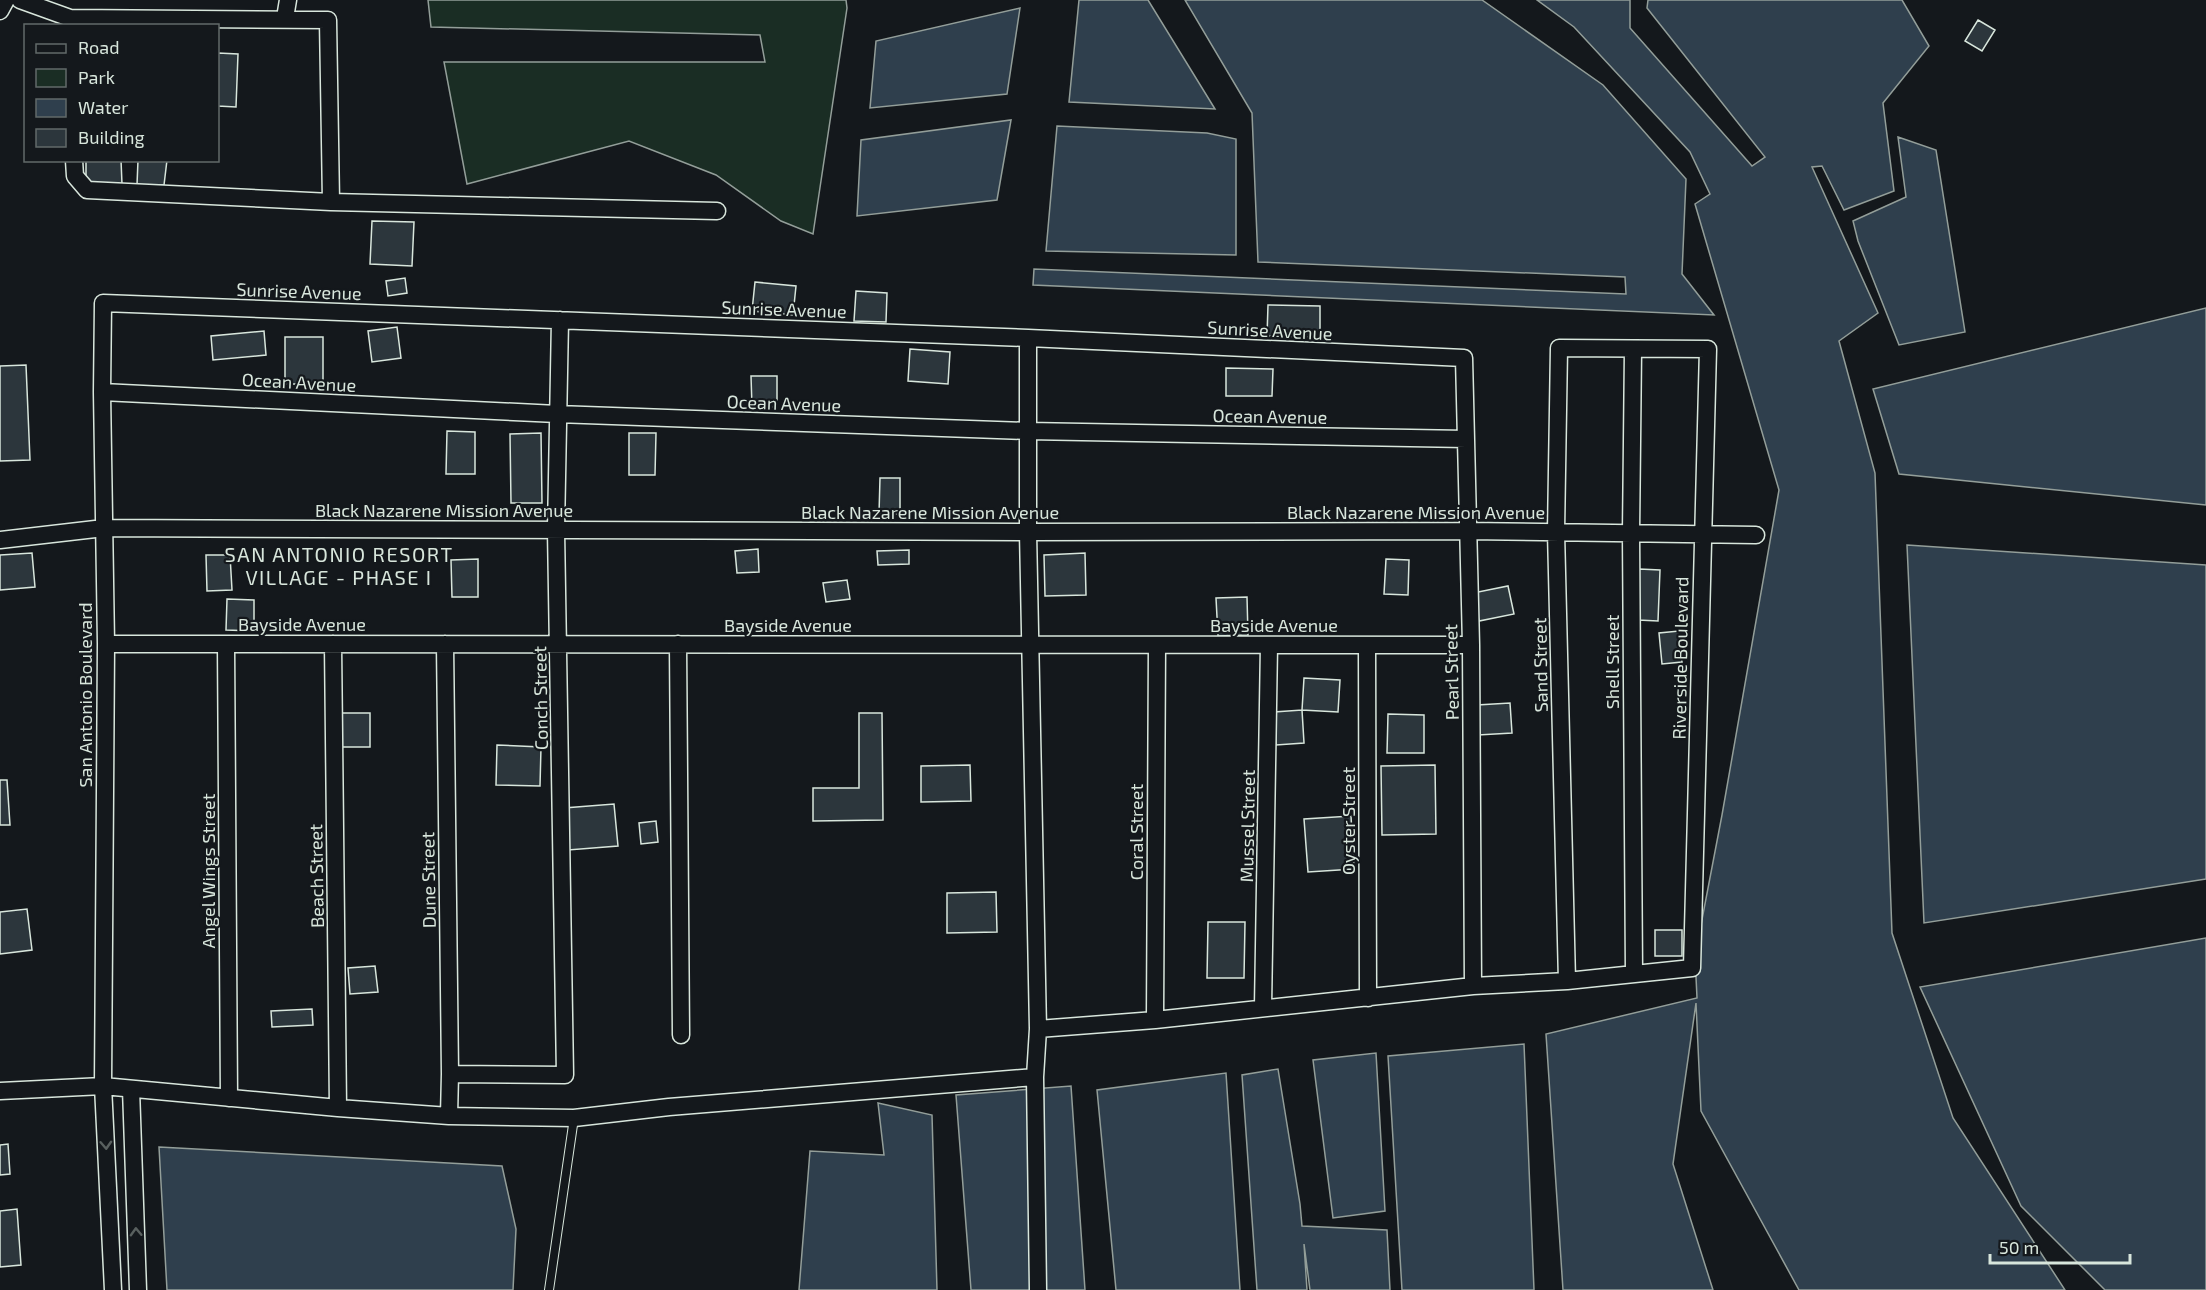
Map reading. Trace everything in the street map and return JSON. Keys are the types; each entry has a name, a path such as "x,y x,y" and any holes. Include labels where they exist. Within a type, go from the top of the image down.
{"street":[{"path":"0,11 6,0"},
{"path":"20,0 70,22 285,18 328,20 331,202"},
{"path":"285,18 288,0"},
{"path":"74,162 75,176 87,190 331,202 717,211"},
{"name":"Sunrise Avenue","path":"103,303 1028,338 1464,358"},
{"name":"San Antonio Boulevard","path":"103,303 106,644 103,1086 113,1290"},
{"name":"Conch Street","path":"450,1074 565,1075 556,530 560,320"},
{"path":"1028,338 1028,532 1038,1029 1035,1077 1038,1290"},
{"name":"Sand Street","path":"1567,981 1556,532 1559,348 1633,350"},
{"name":"Riverside Boulevard","path":"1633,350 1708,349 1692,968 1634,974"},
{"name":"Shell Street","path":"1633,350 1631,533 1634,974"},
{"name":"Pearl Street","path":"1464,358 1471,645 1473,986"},
{"name":"Ocean Avenue","path":"102,392 557,414 1028,431 1466,439"},
{"name":"Black Nazarene Mission Avenue","path":"0,540 104,528 1028,532 1468,531 1756,536"},
{"name":"Bayside Avenue","path":"106,644 1471,645"},
{"name":"Angel Wings Street","path":"226,644 229,1098"},
{"name":"Beach Street","path":"333,644 338,1108"},
{"name":"Dune Street","path":"445,644 449,1116"},
{"path":"678,644 681,1035"},
{"name":"Coral Street","path":"1155,1020 1157,645"},
{"name":"Mussel Street","path":"1263,1007 1269,645"},
{"name":"Oyster Street","path":"1367,645 1368,998"},
{"path":"1038,1029 1155,1020 1473,986 1567,981 1634,974"},
{"path":"0,1091 103,1086 449,1116 574,1118 669,1107 1035,1077"},
{"path":"131,1089 138,1290"}],"lane":[{"path":"549,1290 574,1118"}],"green space":[{"path":"428,0 846,0 847,8 813,234 781,221 716,175 629,141 467,184 444,62 765,62 760,35 431,27"}],"water":[{"path":"1079,0 1148,0 1215,109 1069,102"},
{"path":"1185,0 1482,0 1603,85 1686,179 1682,274 1714,315 1033,285 1034,269 1626,294 1625,277 1258,262 1252,113"},
{"path":"1537,0 1630,0 1630,28 1752,166 1765,157 1647,8 1648,0 1902,0 1929,46 1883,103 1894,191 1844,210 1822,166 1812,167 1878,313 1839,341 1875,473 1892,933 1953,1118 2065,1290 1799,1290 1701,1111 1696,1003 1673,1164 1713,1290 1563,1290 1546,1034 1697,998 1695,956 1779,490 1695,204 1710,194 1690,152 1574,27"},
{"path":"1020,8 1007,94 870,108 876,41"},
{"path":"1011,120 997,200 857,216 861,140"},
{"path":"1057,126 1207,133 1236,139 1236,255 1046,251"},
{"path":"1898,137 1936,150 1965,332 1899,345 1858,241 1853,221 1906,197"},
{"path":"2206,308 2206,505 1899,474 1873,389"},
{"path":"1907,545 2206,565 2206,879 1924,923"},
{"path":"2206,938 2206,1290 2105,1290 2021,1206 1920,987"},
{"path":"1524,1044 1534,1290 1402,1290 1388,1056"},
{"path":"1376,1053 1385,1211 1333,1218 1313,1060"},
{"path":"1278,1069 1302,1226 1387,1230 1390,1290 1310,1290 1304,1244 1307,1290 1257,1290 1242,1075"},
{"path":"1226,1073 1240,1290 1116,1290 1097,1090"},
{"path":"1071,1086 1085,1290 971,1290 956,1095"},
{"path":"878,1103 932,1115 937,1290 799,1290 810,1151 884,1155"},
{"path":"159,1147 502,1166 516,1229 513,1290 167,1290"}],"building":[{"path":"1978,20 1995,30 1982,51 1965,41"},
{"path":"219,53 238,54 236,107 219,106"},
{"path":"86,162 121,162 122,184 86,185"},
{"path":"138,162 167,162 164,185 137,185"},
{"path":"372,221 414,222 412,266 370,264"},
{"path":"405,278 407,293 388,296 386,281"},
{"path":"755,282 796,286 793,315 752,311"},
{"path":"856,291 887,293 886,322 854,321"},
{"path":"1268,305 1320,306 1320,337 1267,336"},
{"path":"397,327 401,358 372,362 368,331"},
{"path":"264,331 266,355 213,360 211,336"},
{"path":"285,337 323,337 323,384 285,384"},
{"path":"910,349 950,352 948,384 908,381"},
{"path":"26,365 30,460 0,461 0,366"},
{"path":"1226,368 1273,369 1272,396 1226,396"},
{"path":"751,376 777,376 777,407 752,407"},
{"path":"447,431 475,432 475,474 446,474"},
{"path":"541,433 542,503 511,503 510,434"},
{"path":"629,433 656,433 655,475 629,475"},
{"path":"880,478 900,478 900,514 879,514"},
{"path":"758,549 759,572 737,573 735,551"},
{"path":"909,550 909,564 878,565 877,551"},
{"path":"32,553 35,587 0,590 0,555"},
{"path":"1085,553 1086,595 1045,596 1044,555"},
{"path":"206,555 230,555 232,590 207,591"},
{"path":"478,559 478,597 452,597 451,560"},
{"path":"1386,559 1409,560 1408,595 1384,594"},
{"path":"1639,569 1660,570 1658,621 1638,620"},
{"path":"847,580 850,599 826,602 823,583"},
{"path":"1508,586 1514,614 1479,621 1473,593"},
{"path":"1247,597 1248,635 1218,636 1216,598"},
{"path":"227,599 254,600 254,631 226,630"},
{"path":"1679,631 1682,662 1662,664 1659,633"},
{"path":"1304,678 1340,680 1338,712 1302,710"},
{"path":"1510,703 1512,733 1478,735 1477,705"},
{"path":"1302,710 1304,743 1276,745 1274,712"},
{"path":"338,713 370,713 370,747 338,747"},
{"path":"859,713 882,713 883,820 813,821 813,788 859,788"},
{"path":"1388,714 1424,715 1424,753 1387,753"},
{"path":"497,745 541,747 540,786 496,785"},
{"path":"970,765 971,801 921,802 921,766"},
{"path":"1435,765 1436,834 1382,835 1381,766"},
{"path":"0,780 7,780 10,825 0,825"},
{"path":"614,804 618,846 568,850 564,808"},
{"path":"1351,816 1354,869 1308,872 1304,819"},
{"path":"656,821 658,842 641,844 639,823"},
{"path":"996,892 997,932 947,933 947,893"},
{"path":"27,909 32,950 0,954 0,912"},
{"path":"1208,922 1245,922 1244,978 1207,978"},
{"path":"1655,930 1682,930 1682,956 1655,956"},
{"path":"375,966 378,992 350,994 348,968"},
{"path":"312,1009 313,1025 272,1027 271,1011"},
{"path":"8,1144 10,1174 0,1175 0,1145"},
{"path":"17,1209 21,1265 0,1267 0,1211"}],"district":[{"name":"SAN ANTONIO RESORT VILLAGE - PHASE I","path":"339,566"}]}
